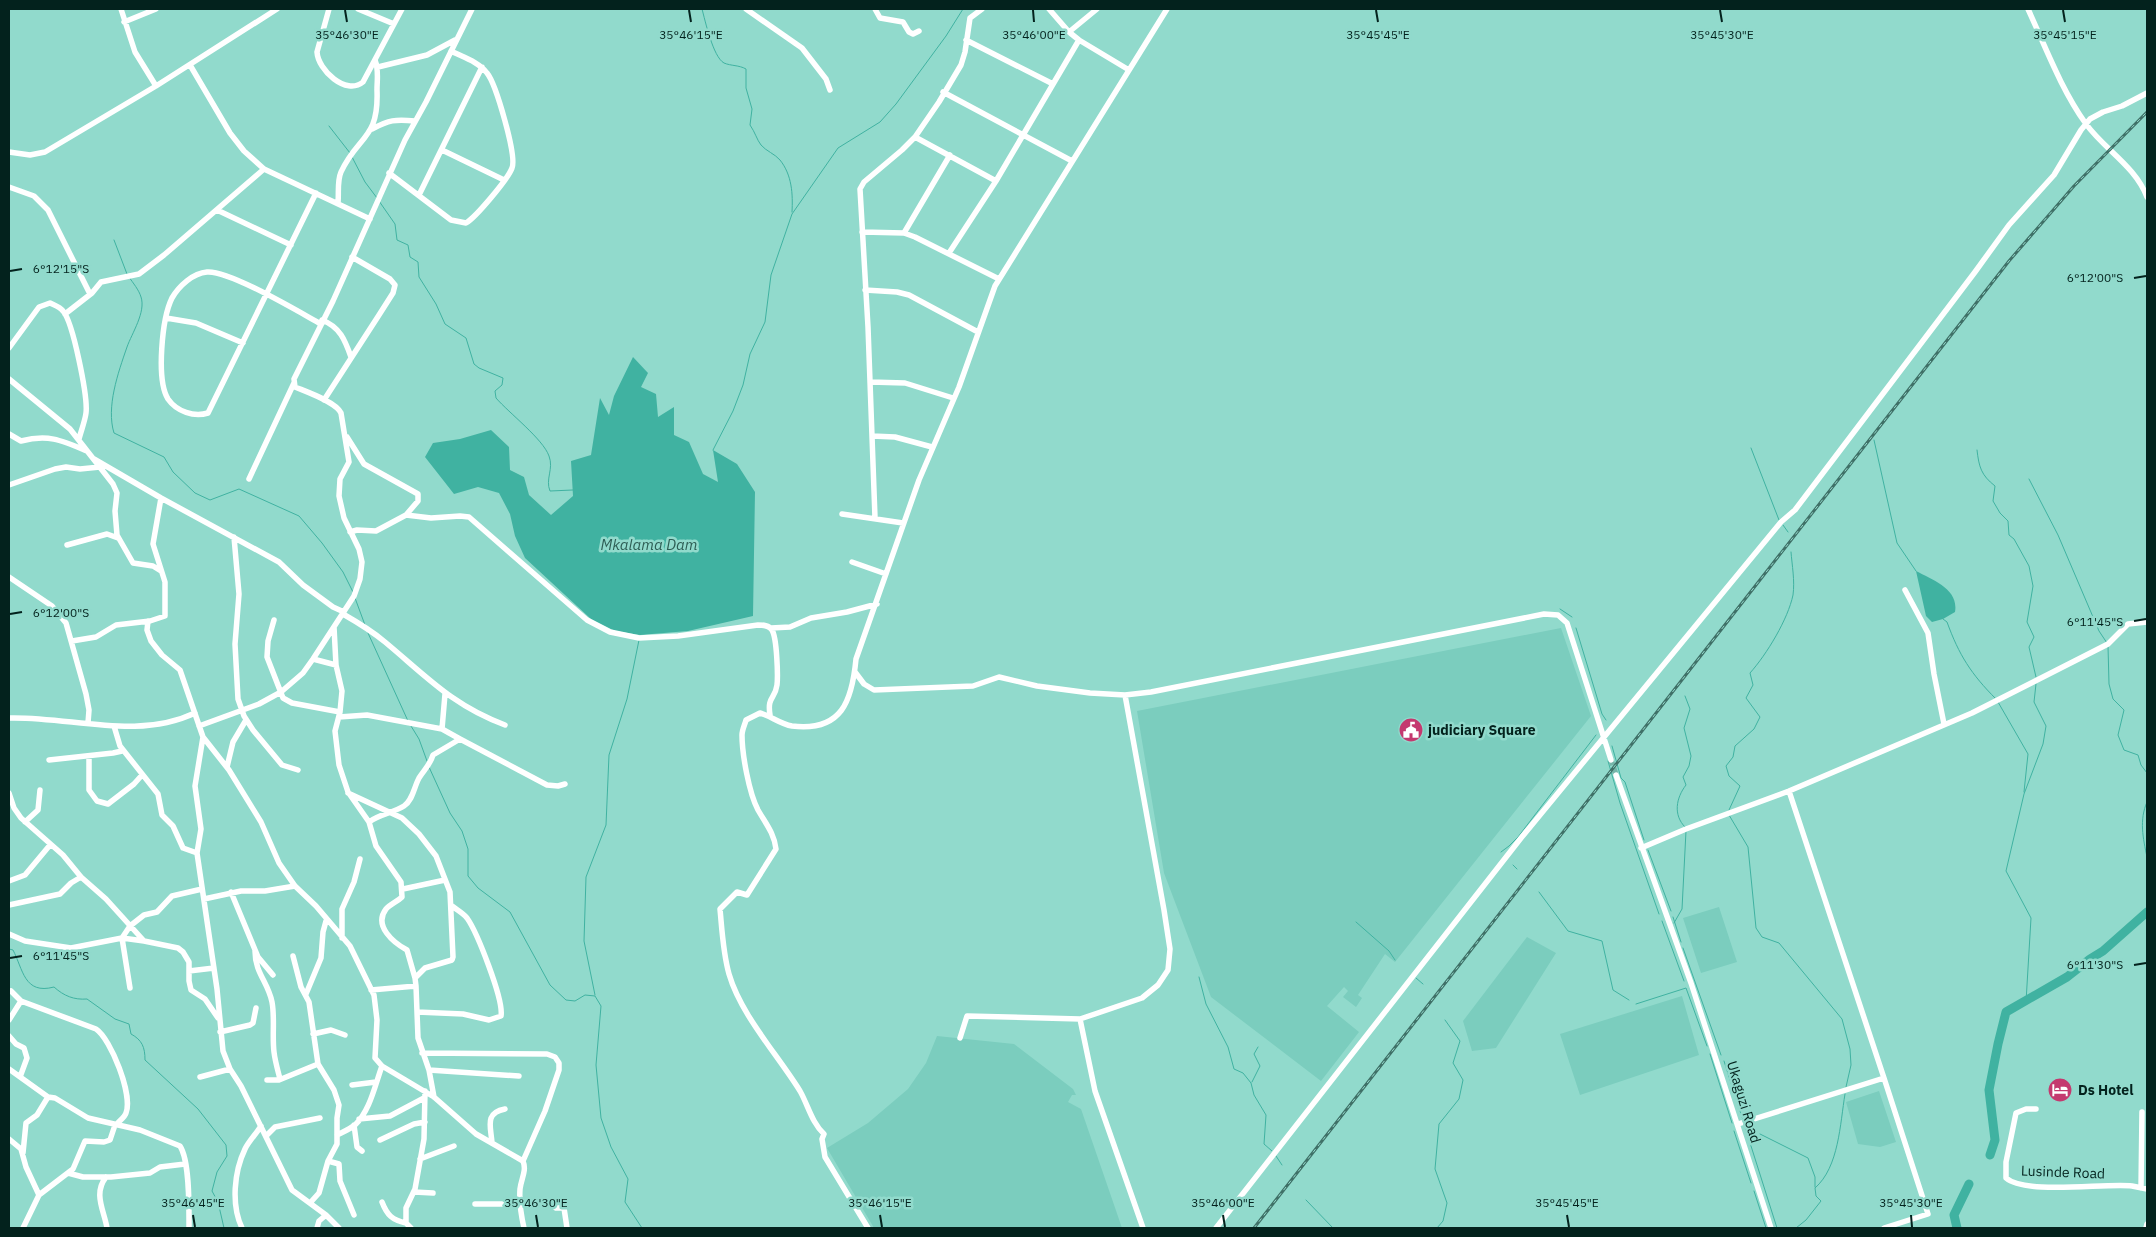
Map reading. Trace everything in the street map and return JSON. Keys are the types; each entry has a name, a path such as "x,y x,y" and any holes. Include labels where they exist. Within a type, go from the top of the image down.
{"street":[{"path":"121,9 135,52 156,86"},
{"path":"124,22 156,9"},
{"path":"9,152 30,155 45,152 156,86 277,9"},
{"path":"329,9 316,52 321,66 335,79 352,87 358,86 363,82 402,9"},
{"path":"358,9 394,24"},
{"path":"249,480 294,384 294,379 321,322 333,302 389,174 472,9"},
{"path":"746,9 802,48 826,79 830,90"},
{"path":"875,9 880,18 903,22 909,32 913,34 918,31"},
{"path":"875,518 860,189 864,182 889,163 915,137 939,102 943,92 956,76 961,65 970,18 982,9"},
{"path":"1049,9 1069,32 1079,40 1129,70"},
{"path":"1069,32 1097,9"},
{"path":"868,1228 826,1157 822,1140 824,1134 816,1124 806,1102 793,1081 767,1045 745,1008 729,974 720,909 737,892 747,896 776,849 774,836 757,809 742,755 742,733 746,720 760,713 770,715 780,722 793,726 819,725 833,720 843,710 855,682 856,659 904,523 978,332 983,314 999,279 1168,9"},
{"path":"2028,9 2066,94 2086,124 2131,171 2147,197"},
{"path":"378,67 427,55 456,40"},
{"path":"966,40 1053,84"},
{"path":"949,253 996,181 1079,40"},
{"path":"389,174 451,220 466,223 478,213 512,169 514,161 512,151 496,89 482,67 451,52"},
{"path":"338,202 340,174 372,129 378,107 378,67 374,60"},
{"path":"190,65 230,134 244,151 264,169 338,202 370,219"},
{"path":"419,195 482,67"},
{"path":"943,92 1023,133 1072,161"},
{"path":"1216,1228 1521,838 1781,522 1795,510 1975,272 2009,224 2054,175 2086,124 2096,115 2122,106 2147,93"},
{"path":"372,129 386,121 396,119 415,121"},
{"path":"915,137 996,181"},
{"path":"442,150 504,180"},
{"path":"904,234 950,155"},
{"path":"65,314 102,282 139,274 264,169"},
{"path":"9,187 34,196 48,210 90,294"},
{"path":"316,193 265,294 208,413 198,416 188,414 172,402 164,387 162,370 166,318 172,299 180,288 196,275 208,271 224,275 265,294 321,322 332,324 341,333 351,357"},
{"path":"217,210 291,245"},
{"path":"862,232 904,234 949,253 999,279"},
{"path":"324,400 388,300 395,285 390,279 352,257"},
{"path":"866,290 897,292 909,295 978,332"},
{"path":"9,348 40,308 50,303 65,314 77,352 86,406 79,439"},
{"path":"166,318 196,323 243,343"},
{"path":"9,379 56,416 79,439 116,490 115,526 118,538 133,563 153,566 161,571"},
{"path":"870,382 905,383 953,398"},
{"path":"199,726 271,698 303,673 354,596 361,572 359,549 344,518 339,496 340,479 349,462 340,409 295,387 294,384"},
{"path":"345,433 364,464 418,494 418,501 406,515 376,531 357,530 350,532"},
{"path":"9,434 21,441 39,436 67,442 89,452"},
{"path":"872,436 895,437 932,447"},
{"path":"94,459 161,498 283,564 303,584 385,642 445,694 475,713 505,725"},
{"path":"9,485 55,469 66,467 80,469 100,467"},
{"path":"72,641 96,636 116,625 148,621 165,616 164,582 153,544 161,498"},
{"path":"842,514 904,523"},
{"path":"406,515 431,518 460,516 469,518 587,620 610,632 621,634 628,638 678,636 758,625 771,628 790,627 811,618 847,612 877,604"},
{"path":"67,545 107,534 118,538"},
{"path":"234,537 239,594 235,652 238,694 242,710 246,720 282,765 298,770"},
{"path":"852,562 886,574"},
{"path":"9,577 52,606 66,623 86,694 89,710 88,723"},
{"path":"1906,590 1928,633 1944,724"},
{"path":"855,672 864,684 874,690 973,686 999,677 1046,687 1125,695 1151,692 1544,614 1558,615 1567,623 1611,760"},
{"path":"274,620 268,642 267,657 283,698 288,702 340,715 367,715 442,729 547,785 558,786 565,784"},
{"path":"148,621 147,630 151,640 162,655 180,670 203,737 227,767 261,822 279,863 295,886 316,906 326,921 350,946 371,990 376,1007 375,1058 382,1066 434,1097 476,1134 524,1162"},
{"path":"1641,848 1662,838 1790,791 1972,713 2108,644 2128,624 2147,622"},
{"path":"334,627 336,665 342,688 340,715 335,731 336,748 343,783 369,822 376,846 401,882 403,889 402,897 386,910 383,921 388,938 407,950 416,978 416,1030 429,1070 434,1097"},
{"path":"770,715 768,704 777,685 774,637 771,628"},
{"path":"313,659 336,665"},
{"path":"442,729 445,694"},
{"path":"960,1038 967,1016 1080,1019 1142,998 1158,985 1168,970 1169,939 1125,695"},
{"path":"9,718 114,726 166,724 195,713"},
{"path":"227,767 233,742 246,720"},
{"path":"114,726 122,751 158,794 162,815 173,826 183,848 197,853"},
{"path":"203,737 195,786 201,825 197,853 214,968 223,1051 230,1069 241,1086 292,1190 326,1215 339,1228"},
{"path":"369,822 377,816 390,812 410,801 419,778 430,764 433,755 460,739"},
{"path":"49,760 122,751"},
{"path":"89,756 89,790 97,801 108,804 142,775"},
{"name":"Ukaguzi Road","path":"1616,776 1692,983 1771,1228"},
{"path":"25,822 38,810 40,790"},
{"path":"1790,791 1928,1214 1884,1228"},
{"path":"348,792 402,818 419,834 436,856 450,892 453,959 425,968 416,978"},
{"path":"9,793 17,813 25,822 63,855 81,877 144,941"},
{"path":"9,881 25,875 50,845"},
{"path":"342,938 342,909 354,882 360,859"},
{"path":"9,905 60,894 68,885 81,877"},
{"path":"403,889 445,880"},
{"path":"204,899 232,892 264,891 295,886"},
{"path":"130,988 122,938 130,926 144,915 157,912 172,896 202,889"},
{"path":"232,892 255,951 273,975"},
{"path":"417,1012 463,1014 489,1020 501,1016 502,1006 494,978 473,929 468,919 452,906"},
{"path":"306,994 321,958 326,921"},
{"path":"9,934 25,940 70,948 122,938 178,948 187,956 191,990 206,1000 218,1018"},
{"path":"255,951 255,963 260,976 269,987 272,1002 273,1052 280,1079"},
{"path":"293,956 301,987 309,1002 312,1034 318,1064 334,1090 338,1101 337,1144 328,1161 319,1193 310,1203"},
{"path":"189,971 214,968"},
{"path":"371,990 416,986"},
{"path":"11,991 21,1001 103,1033 109,1043 127,1092 128,1101 126,1115 116,1125 110,1140 104,1142 84,1142 73,1169 39,1195 23,1228"},
{"path":"9,1020 21,1001"},
{"path":"220,1032 250,1025 253,1023 256,1008"},
{"path":"1080,1019 1095,1091 1143,1228"},
{"path":"312,1034 331,1030 345,1035"},
{"path":"9,1036 16,1044 24,1048 26,1054 20,1076"},
{"path":"422,1053 547,1054 555,1057 559,1063 559,1070 545,1111 524,1162 525,1166 520,1187 520,1204 524,1228"},
{"path":"267,1080 280,1079 318,1064"},
{"path":"337,1135 354,1125 359,1119 369,1102 382,1066"},
{"path":"9,1069 48,1097 55,1098 88,1118 140,1130 180,1146 184,1152 189,1191 189,1228"},
{"path":"200,1077 230,1069"},
{"path":"429,1070 519,1076"},
{"path":"1738,1124 1884,1078"},
{"path":"352,1085 376,1082"},
{"path":"409,1227 406,1208 414,1192 424,1139 425,1091"},
{"path":"39,1195 26,1167 23,1153 26,1123 37,1115 48,1097"},
{"path":"359,1119 390,1116 424,1098"},
{"path":"492,1144 490,1120 492,1114 505,1109"},
{"name":"Lusinde Road","path":"2036,1109 2026,1109 2016,1113 2006,1162 2006,1178 2011,1182 2046,1187 2133,1186 2144,1188"},
{"path":"2142,1112 2144,1188"},
{"path":"266,1136 274,1128 320,1118"},
{"path":"380,1140 414,1124 425,1122"},
{"path":"354,1125 356,1144 362,1151"},
{"path":"242,1228 235,1200 236,1184 244,1150 261,1126"},
{"path":"9,1139 18,1145 23,1153"},
{"path":"420,1159 454,1146"},
{"path":"328,1161 339,1164 340,1181 354,1215"},
{"path":"68,1173 83,1177 106,1177 150,1173 160,1167 185,1164"},
{"path":"106,1177 101,1183 99,1198 107,1228"},
{"path":"414,1192 433,1193"},
{"path":"546,1200 556,1208 564,1208 567,1228"},
{"path":"382,1202 386,1213 391,1218 409,1227"},
{"path":"475,1204 520,1204"},
{"path":"317,1228 319,1221 326,1215"},
{"path":"2146,1228 2147,1224"}],"shaded area":[{"path":"1561,628 1591,716 1395,962 1385,954 1358,995 1362,998 1356,1007 1343,997 1348,991 1344,987 1327,1006 1359,1032 1321,1081 1211,997 1164,873 1137,711"},
{"path":"1719,907 1737,962 1701,973 1683,918"},
{"path":"1527,937 1556,953 1496,1048 1472,1051 1463,1021"},
{"path":"1682,996 1699,1055 1580,1095 1560,1034"},
{"path":"937,1036 1014,1044 1073,1089 1076,1095 1072,1095 1068,1102 1081,1109 1122,1228 874,1228 827,1148 868,1123 908,1089 926,1063"},
{"path":"1879,1091 1896,1142 1880,1147 1858,1144 1846,1102"}],"water":[{"name":"Mkalama Dam","path":"633,357 648,373 641,387 656,394 658,417 674,407 674,435 689,442 703,474 718,482 713,450 737,464 755,492 753,616 688,631 640,635 615,631 591,619 525,558 515,536 510,514 499,493 478,487 454,494 425,457 433,443 460,439 491,430 509,447 510,470 524,477 529,495 551,515 573,496 571,461 591,455 600,398 609,415 614,396"},
{"path":"1916,571 1949,591 1955,604 1955,612 1943,619 1932,622 1926,616"}],"waterway":[{"path":"702,9 716,54 724,63 746,69 746,88 752,109 750,125 761,145 778,158 787,172 792,192 792,212"},
{"path":"713,450 733,411 743,385 750,354 765,322 771,275 792,214 838,148 880,122 896,104 946,36 963,9"},
{"path":"329,126 350,153"},
{"path":"352,157 365,182 377,198"},
{"path":"379,201 395,224 397,240 408,245 410,257 418,262 419,277 436,304 445,324 466,338 474,364 503,378 502,385 495,391 496,398 546,449 550,461 548,482 550,491 573,490"},
{"path":"114,240 127,274"},
{"path":"129,277 140,294 142,309 129,341 114,390 111,412 114,433 164,457 173,472 195,493 210,500 239,489 299,516 343,572 353,592"},
{"path":"1874,440 1897,543 1916,571"},
{"path":"1751,448 1779,520"},
{"path":"1977,450 1982,470 1995,486 1993,501 2000,513 2008,521 2009,535 2014,539 2029,566 2033,586 2027,622 2034,637 2029,647 2036,677"},
{"path":"2029,479 2058,535 2099,631 2107,643"},
{"path":"1783,525 1788,532"},
{"path":"1729,810 1740,786 1729,776 1726,766 1733,757 1735,746 1754,729 1760,717 1746,698 1753,685 1750,673 1776,636 1787,615 1794,584 1791,552"},
{"path":"355,598 365,625"},
{"path":"1560,609 1572,617"},
{"path":"1943,619 1947,622 1967,664 1979,681 1996,699"},
{"path":"1576,628 1602,714 1606,720"},
{"path":"368,633 408,721"},
{"path":"595,995 584,941 586,877 606,825 609,755 627,699 639,640"},
{"path":"2108,646 2109,684 2113,699 2124,710 2118,735 2124,750 2138,755 2141,765 2147,773"},
{"path":"2026,1002 2031,918 2006,871 2024,794 2043,744 2046,726 2034,702 2036,684"},
{"path":"1685,696 1690,709 1684,728 1691,756 1689,766 1683,777 1686,785 1678,801 1677,812 1685,827"},
{"path":"1998,702 2028,754 2024,792"},
{"path":"411,726 419,739 427,761"},
{"path":"1501,852 1518,837 1596,735"},
{"path":"1612,746 1621,778 1625,782 1644,840"},
{"path":"1608,761 1620,803 1659,914"},
{"path":"429,767 450,813 462,831 468,849 468,876 478,888 510,912 550,985 566,1000 575,1001 585,995 595,996 601,1006 596,1065 601,1118 611,1147 628,1179 625,1202 642,1228"},
{"path":"2147,802 2142,822 2147,857"},
{"path":"1729,815 1748,847 1756,928 1762,937 1779,943 1842,1019 1850,1049 1851,1065 1846,1087"},
{"path":"1674,923 1682,909 1686,831"},
{"path":"1648,850 1671,911"},
{"path":"1513,865 1517,869"},
{"path":"1539,892 1568,931 1602,941 1613,990 1629,1000"},
{"path":"1990,1155 1995,1140 1989,1090 2006,1012 2067,977 2103,951 2147,912"},
{"path":"1673,917 1681,942"},
{"path":"1662,921 1684,981"},
{"path":"1356,922 1389,951 1395,960"},
{"path":"1683,948 1721,1055"},
{"path":"9,949 13,950 22,972 30,984 36,987 54,987 69,997 87,999 115,1019 129,1024 131,1034 142,1044 145,1060 198,1109 226,1145 227,1156 217,1172 212,1191 218,1202 224,1228"},
{"path":"1199,977 1206,1004 1228,1047 1234,1069 1243,1073 1251,1083 1254,1095 1266,1115 1264,1144 1272,1151"},
{"path":"1416,978 1423,984"},
{"path":"1636,1004 1686,988 1707,1046"},
{"path":"1437,1228 1443,1221 1447,1203 1435,1169 1439,1124 1459,1099 1463,1080 1453,1063 1460,1041 1445,1020"},
{"path":"1252,1082 1260,1066 1254,1054 1258,1047"},
{"path":"1710,1054 1732,1123"},
{"path":"1724,1061 1743,1120"},
{"path":"1796,1228 1806,1220 1821,1201 1816,1196 1815,1188 1823,1179 1834,1157 1845,1094"},
{"path":"1745,1127 1777,1228"},
{"path":"1734,1131 1751,1183"},
{"path":"1760,1134 1808,1158 1815,1177 1815,1187"},
{"path":"1276,1156 1282,1165"},
{"path":"1957,1228 1954,1215 1969,1184"},
{"path":"1754,1191 1766,1228"},
{"path":"1306,1200 1333,1228"}],"tunnel":[{"path":"1611,760 1616,775"}],"railway":[{"path":"1254,1228 2009,261 2074,186 2147,112"}],"place":[{"name":"judiciary Square","path":"1411,730"},
{"name":"Ds Hotel","path":"2060,1090"}]}
